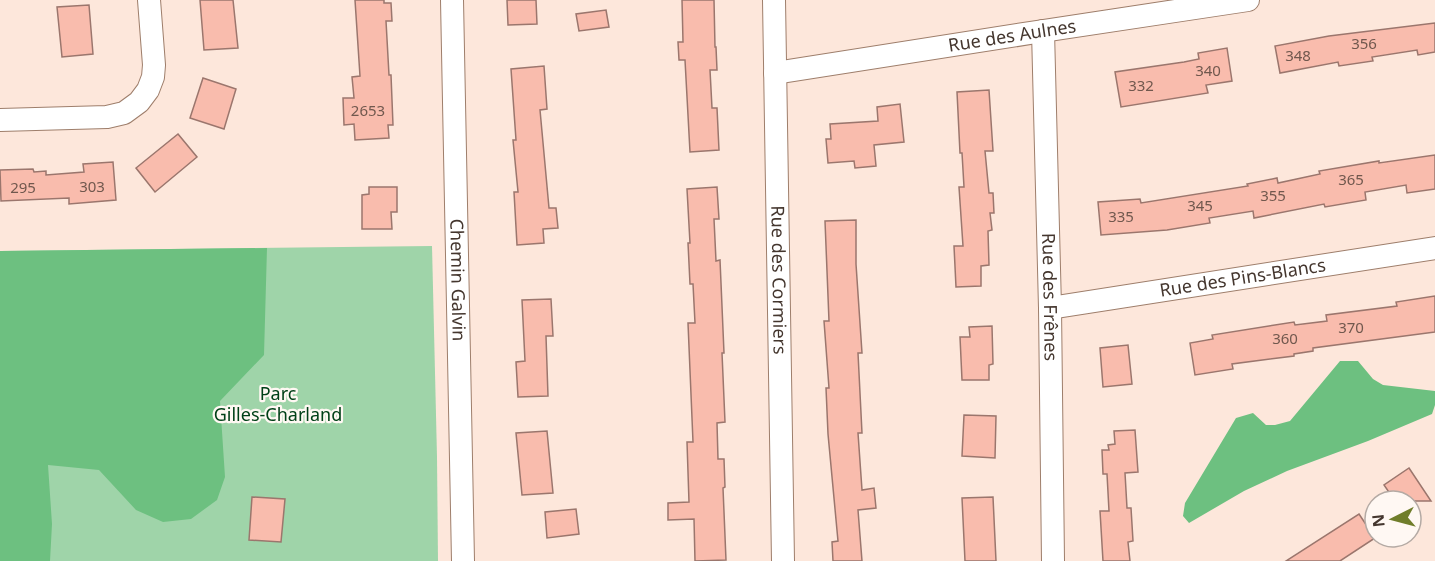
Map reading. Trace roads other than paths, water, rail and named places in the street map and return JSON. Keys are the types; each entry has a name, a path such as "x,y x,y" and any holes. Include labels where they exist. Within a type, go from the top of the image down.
{"street":[{"path":"0,120 107,117 124,113 139,102 153,78 149,0"},
{"name":"Chemin Galvin","path":"452,0 463,561"},
{"name":"Rue des Cormiers","path":"774,0 783,561"},
{"name":"Rue des Aulnes","path":"775,73 1248,0"},
{"name":"Rue des Frênes","path":"1043,31 1053,561"},
{"name":"Rue des Pins-Blancs","path":"1050,308 1435,248"}],"park label":[{"name":"Parc Gilles-Charland","path":"278,404"}]}
